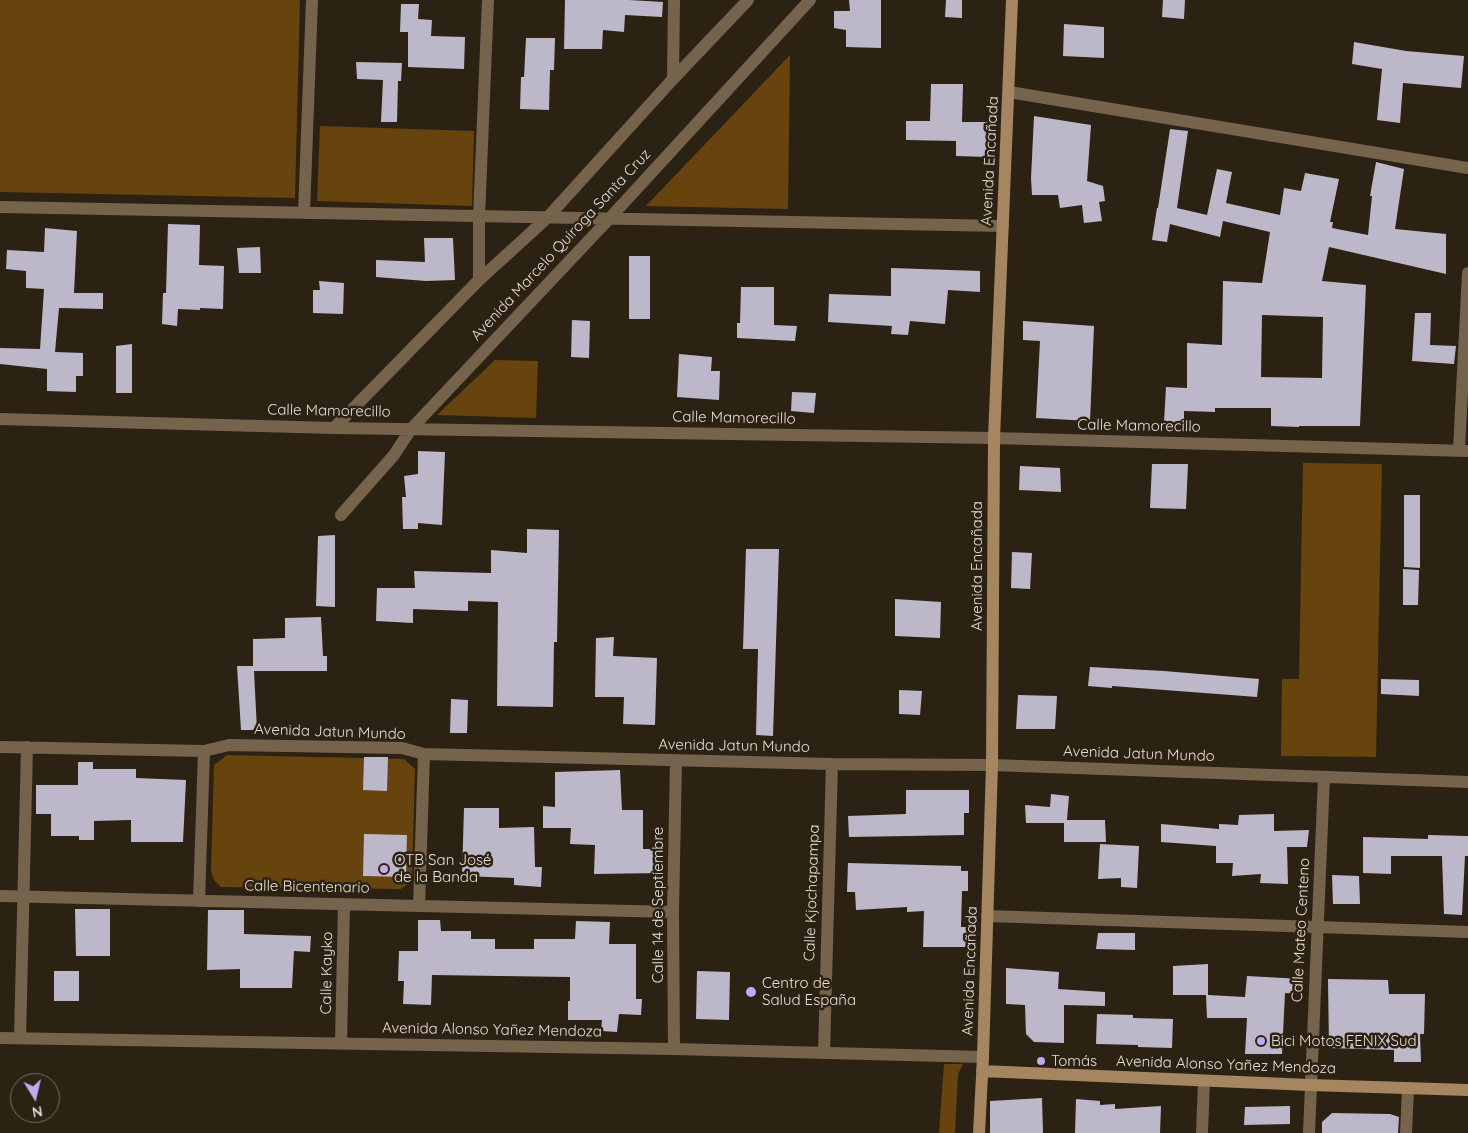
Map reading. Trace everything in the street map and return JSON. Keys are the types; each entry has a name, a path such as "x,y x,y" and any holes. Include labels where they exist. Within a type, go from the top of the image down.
{"main road":[{"name":"Avenida Encañada","path":"979,1133 992,765 994,438 1012,0"},
{"name":"Avenida Alonso Yañez Mendoza","path":"982,1071 1468,1090"}],"street":[{"path":"304,213 312,0"},
{"path":"479,280 479,217 488,0"},
{"path":"672,79 674,0"},
{"name":"Avenida Marcelo Quiroga Santa Cruz","path":"334,428 479,280 547,218 672,79 748,0"},
{"name":"Avenida Marcelo Quiroga Santa Cruz","path":"341,515 394,455 411,429 609,219 810,0"},
{"path":"1009,92 1468,168"},
{"path":"0,207 1003,226"},
{"path":"1464,450 1468,273"},
{"name":"Calle Mamorecillo","path":"0,419 334,428 994,438 1464,450"},
{"name":"Avenida Jatun Mundo","path":"0,747 204,751 228,745 402,748 424,754 832,764 992,765 1468,782"},
{"path":"20,1038 27,747"},
{"path":"199,901 204,751"},
{"path":"419,906 424,754"},
{"name":"Calle 14 de Septiembre","path":"674,1049 673,912 676,760"},
{"name":"Calle Kjochapampa","path":"824,1053 832,764"},
{"name":"Calle Mateo Centeno","path":"1309,1133 1324,777"},
{"name":"Calle Bicentenario","path":"0,896 673,912"},
{"name":"Calle Kayko","path":"341,1043 344,904"},
{"path":"987,916 1468,932"},
{"name":"Avenida Alonso Yañez Mendoza","path":"0,1038 674,1049 983,1057"},
{"path":"1202,1133 1204,1080"},
{"path":"1406,1133 1408,1088"}],"shaded area":[{"path":"0,0 300,0 295,198 0,192"},
{"path":"790,55 788,209 646,206"},
{"path":"320,126 474,131 472,206 317,201"},
{"path":"495,360 538,361 536,418 437,415"},
{"path":"1303,463 1382,464 1376,757 1281,756 1282,679 1299,679"},
{"path":"227,755 404,759 415,769 412,881 401,889 221,887 214,880 211,871 214,765"},
{"path":"944,1064 963,1064 958,1074 955,1133 939,1133"}],"building":[{"path":"565,0 663,2 662,17 625,15 624,32 603,30 602,49 564,49"},
{"path":"849,0 881,0 881,48 846,47 846,30 834,28 834,11 850,11"},
{"path":"946,0 962,0 962,18 945,17"},
{"path":"1163,0 1185,0 1184,19 1162,17"},
{"path":"401,4 419,4 418,19 432,20 431,36 465,37 464,69 408,67 408,32 400,32"},
{"path":"1064,24 1104,27 1104,58 1063,56"},
{"path":"526,38 555,38 554,70 550,70 549,110 520,109 521,77 524,77"},
{"path":"1354,42 1406,51 1464,56 1461,88 1403,83 1400,123 1377,120 1382,69 1352,64"},
{"path":"356,62 402,63 401,81 398,81 397,122 381,122 383,80 357,79"},
{"path":"931,84 963,84 962,122 989,122 988,157 956,156 956,141 906,140 906,121 930,121"},
{"path":"1034,116 1091,125 1087,181 1103,186 1105,201 1099,202 1102,221 1084,223 1082,205 1060,208 1058,195 1032,195"},
{"path":"1170,129 1188,131 1177,208 1207,215 1217,169 1232,172 1226,203 1280,215 1284,188 1301,191 1305,173 1339,179 1330,222 1333,222 1332,228 1368,235 1372,196 1370,196 1376,162 1404,169 1395,229 1446,234 1446,274 1329,247 1322,281 1366,285 1360,426 1271,426 1271,408 1215,408 1215,412 1184,411 1184,422 1164,422 1166,387 1187,388 1187,343 1222,345 1223,281 1262,283 1270,232 1223,221 1220,237 1170,224 1167,242 1152,240","holes":["1262,315 1323,317 1322,378 1261,377"]},
{"path":"168,224 200,225 199,265 224,266 223,309 178,309 177,326 162,324 163,293 166,293"},
{"path":"45,228 77,231 74,293 103,293 103,309 59,308 55,352 83,353 83,376 76,376 76,392 47,391 47,369 0,364 0,348 40,349 44,289 26,288 26,271 6,269 7,250 44,252"},
{"path":"424,238 453,238 455,280 426,281 376,277 376,260 425,262"},
{"path":"260,247 261,273 239,273 237,248"},
{"path":"629,256 650,256 650,319 629,319"},
{"path":"891,268 980,271 980,292 948,290 945,324 910,321 908,335 891,334 892,326 828,322 829,294 891,296"},
{"path":"319,281 344,283 343,314 313,313 313,290 320,290"},
{"path":"741,287 774,287 774,325 797,326 795,341 737,338 737,323 740,323"},
{"path":"1415,313 1431,313 1430,345 1456,346 1454,364 1412,361"},
{"path":"572,320 590,321 589,358 571,357"},
{"path":"1023,321 1094,326 1090,421 1036,418 1040,341 1023,340"},
{"path":"132,344 132,393 116,393 116,346"},
{"path":"679,354 712,357 711,371 720,371 719,400 677,397"},
{"path":"792,392 816,393 814,413 791,411"},
{"path":"418,451 445,452 442,525 418,523 418,529 403,529 402,497 406,497 404,476 418,474"},
{"path":"1152,464 1188,464 1186,509 1150,508"},
{"path":"1020,466 1060,468 1061,492 1019,490"},
{"path":"1404,495 1420,495 1420,568 1404,567"},
{"path":"527,529 559,530 557,642 554,642 553,707 497,706 498,602 468,601 468,611 413,609 413,623 376,621 377,588 415,588 414,571 491,573 491,550 527,553"},
{"path":"335,535 335,607 316,606 318,536"},
{"path":"746,549 779,549 773,736 756,735 758,649 743,649"},
{"path":"1012,552 1032,553 1030,589 1011,588"},
{"path":"1403,569 1419,570 1418,605 1403,605"},
{"path":"895,599 941,602 940,638 895,636"},
{"path":"321,617 323,656 327,656 327,671 254,671 257,730 241,730 237,666 253,666 253,639 285,638 285,618"},
{"path":"614,637 613,656 657,658 655,725 623,724 624,697 595,697 596,638"},
{"path":"1090,667 1259,679 1257,697 1112,686 1112,688 1088,686"},
{"path":"1381,679 1419,680 1419,696 1381,694"},
{"path":"899,690 922,691 920,715 899,714"},
{"path":"1018,695 1057,696 1055,729 1016,729"},
{"path":"451,699 468,700 467,733 450,733"},
{"path":"364,757 388,757 387,791 363,790"},
{"path":"78,762 93,762 93,769 136,769 136,778 186,780 183,842 131,842 131,820 94,821 94,840 79,840 79,836 51,836 51,814 36,814 36,785 78,785"},
{"path":"620,770 622,810 643,810 643,849 661,849 662,873 594,874 595,845 570,844 571,828 543,828 543,806 555,807 555,772"},
{"path":"906,790 969,790 969,813 964,813 964,835 849,837 848,816 906,814"},
{"path":"1051,794 1069,796 1067,820 1105,820 1106,842 1064,842 1064,823 1026,823 1025,805 1050,807"},
{"path":"464,808 499,808 499,828 534,827 535,867 542,867 541,887 514,885 514,878 462,876"},
{"path":"1274,814 1274,831 1309,830 1307,847 1287,847 1288,884 1260,883 1261,874 1232,876 1233,863 1216,863 1216,846 1161,842 1161,824 1219,829 1219,824 1238,825 1239,815"},
{"path":"364,834 407,835 406,877 363,876"},
{"path":"1428,835 1468,836 1468,856 1465,856 1462,915 1444,914 1442,856 1391,856 1391,874 1363,873 1363,837 1428,839"},
{"path":"1100,844 1139,846 1137,888 1121,887 1121,878 1098,879"},
{"path":"848,863 961,866 961,871 968,871 968,891 962,891 961,927 968,927 967,947 923,947 924,911 907,912 907,907 856,910 855,892 847,892"},
{"path":"1332,875 1359,876 1360,904 1333,904"},
{"path":"75,909 110,909 110,956 76,956"},
{"path":"208,910 244,910 244,934 311,936 310,952 294,951 292,988 240,988 240,969 207,970"},
{"path":"418,920 440,920 441,931 471,931 471,939 495,939 495,949 534,949 534,939 575,939 576,921 610,922 609,944 636,944 636,999 642,999 641,1015 619,1014 617,1032 601,1031 602,1020 568,1020 570,977 432,975 431,1005 403,1004 404,981 398,981 399,951 418,951"},
{"path":"1098,933 1135,933 1135,950 1096,949"},
{"path":"1208,964 1208,995 1245,997 1247,976 1302,979 1300,994 1285,993 1282,1054 1245,1054 1247,1018 1207,1018 1206,995 1173,995 1173,966"},
{"path":"1006,968 1059,972 1058,989 1105,992 1105,1006 1064,1005 1064,1043 1034,1042 1026,1034 1025,1005 1006,1004"},
{"path":"54,971 79,971 79,1001 54,1001"},
{"path":"697,971 730,972 729,1020 696,1019"},
{"path":"1328,979 1388,980 1389,994 1425,994 1424,1034 1420,1034 1421,1062 1394,1062 1394,1050 1329,1048"},
{"path":"1097,1014 1133,1015 1133,1018 1173,1019 1172,1048 1096,1044"},
{"path":"1042,1098 1043,1133 990,1133 990,1101"},
{"path":"1076,1099 1100,1101 1100,1105 1115,1104 1115,1109 1161,1106 1160,1133 1075,1133"},
{"path":"1290,1106 1290,1124 1244,1125 1245,1107"},
{"path":"1332,1113 1390,1114 1399,1117 1398,1133 1322,1133 1322,1122"}],"place":[{"name":"OTB San José de la Banda","path":"384,869"},
{"name":"Centro de Salud España","path":"751,992"},
{"name":"Bici Motos FENIX Sud","path":"1261,1041"},
{"name":"Tomás","path":"1041,1061"}]}
